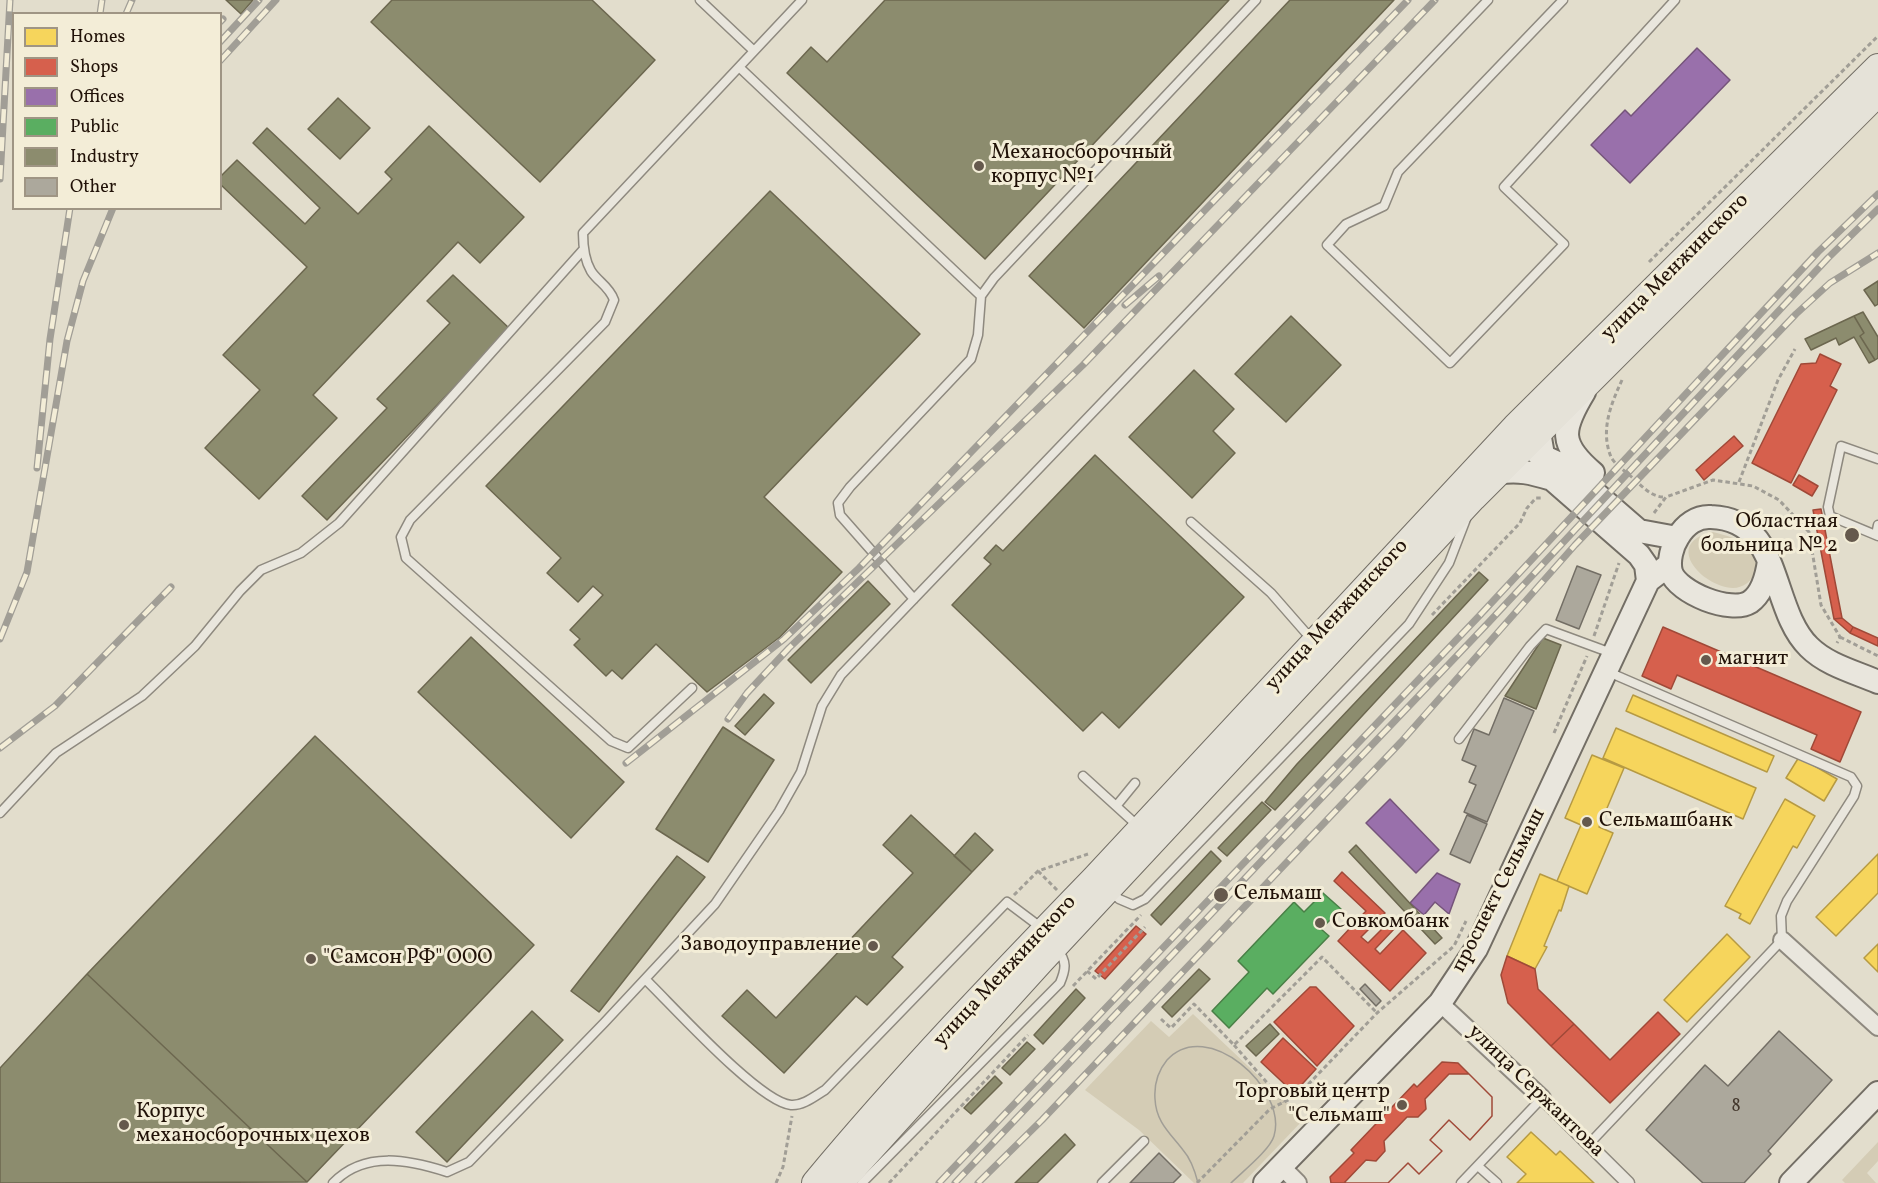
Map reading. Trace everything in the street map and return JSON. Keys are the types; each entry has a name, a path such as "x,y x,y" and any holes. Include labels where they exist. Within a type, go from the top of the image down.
{"main road":[{"name":"улица Менжинского","path":"840,1183 1049,938 1109,891 1146,835 1314,642 1564,392 1878,67"},
{"name":"улица Менжинского","path":"815,1183 851,1139 1049,938 1473,498 1489,468 1531,453 1541,428 1564,392 1594,375 1878,93"},
{"path":"1594,375 1577,402 1566,433 1573,456 1648,520 1681,532"},
{"path":"1554,481 1558,454 1556,432 1564,392"},
{"path":"1531,453 1554,481 1629,558 1646,565 1648,581"},
{"path":"1489,468 1527,471 1554,481 1639,531 1681,532 1709,517 1737,523 1760,540 1794,626 1809,647 1829,661 1878,682"},
{"path":"1648,581 1670,564 1681,532"},
{"path":"1629,558 1670,564"},
{"path":"1670,564 1675,580 1688,590 1712,601 1735,606 1745,604 1755,597 1766,577 1768,561"},
{"name":"проспект Сельмаш","path":"1265,1183 1440,1003 1476,949 1648,581"},
{"path":"1791,1183 1878,1093"}],"street":[{"path":"1782,940 1878,1027"},
{"name":"улица Сержантова","path":"1440,1003 1542,1098 1628,1183"},
{"path":"1281,1167 1298,1183"}],"lane":[{"path":"699,0 754,51"},
{"path":"692,688 673,703 628,748 611,741 406,558 401,537 410,520 605,322 614,300 611,290 591,271 583,250 583,233 802,0"},
{"path":"914,599 840,516 838,503 850,487 971,359 978,335 981,296 1256,0"},
{"path":"333,1183 342,1174 375,1160 411,1161 447,1172 469,1162 714,904 779,811 801,772 822,706 841,675 1488,0"},
{"path":"1563,0 1398,172 1384,206 1346,224 1327,245 1450,363 1564,244 1503,187 1675,0"},
{"path":"739,67 981,296"},
{"path":"0,813 56,753 142,696 195,646 240,591 261,570 301,553 339,523 583,250"},
{"path":"1878,459 1841,446 1828,507 1830,516 1877,535 1878,525"},
{"path":"1109,891 1119,899 1133,905 1145,899 1409,624 1449,563 1473,498"},
{"path":"1191,522 1271,593 1314,642"},
{"path":"1459,739 1530,646 1546,629 1591,646 1610,663 1851,777 1857,786 1854,796 1787,901 1781,916 1782,940 1589,1144"},
{"path":"1083,776 1117,805 1146,835"},
{"path":"1117,805 1135,783"},
{"path":"645,979 755,1086 775,1101 793,1105 805,1102 825,1090 1007,902 1049,938 1064,958 1066,970 1060,983 862,1183"},
{"path":"1461,1183 1479,1167 1542,1098"},
{"path":"1102,1183 1144,1141"},
{"path":"1479,1167 1497,1183"}],"path":[{"path":"1739,482 1778,380 1795,349"},
{"path":"1625,373 1610,405 1607,419 1606,432 1611,458 1645,489 1659,498 1666,497"},
{"path":"1428,618 1520,524 1531,503 1554,481"},
{"path":"1550,743 1629,558"},
{"path":"1840,637 1878,656"},
{"path":"1038,871 1062,896"},
{"path":"1071,988 1146,911"},
{"path":"1197,1183 1270,1109 1298,1095 1377,1013 1454,946 1466,920"},
{"path":"1087,971 1096,979 1145,927"},
{"path":"1234,1045 1322,957 1377,1013"},
{"path":"1161,1019 1171,1028 1194,1004 1284,1102"},
{"path":"889,1183 1032,1031"},
{"path":"776,1183 783,1167 793,1105"}],"shaded area":[{"path":"1713,532 1743,543 1755,554 1757,567 1746,584 1733,588 1721,585 1709,580 1692,563 1689,554 1690,545 1698,537"},
{"path":"1193,1014 1304,1119 1243,1183 1194,1183 1139,1130 1085,1090 1151,1021 1169,1037"},
{"path":"1878,1142 1878,1161 1867,1173 1876,1183 1845,1183 1842,1180"}],"building: Homes":[{"path":"1633,695 1774,756 1767,772 1626,711"},
{"path":"1616,728 1756,788 1743,819 1603,758"},
{"name":"Сельмашбанк","path":"1592,755 1624,768 1599,827 1613,833 1587,894 1557,881 1581,825 1565,818"},
{"path":"1799,757 1837,779 1824,801 1786,778"},
{"path":"1785,799 1815,816 1797,848 1793,846 1750,924 1739,918 1741,914 1725,906"},
{"path":"1878,854 1878,893 1836,936 1816,917"},
{"path":"1540,874 1569,886 1561,911 1559,910 1544,946 1547,947 1535,969 1507,956"},
{"path":"1727,934 1750,957 1687,1022 1664,1000"},
{"path":"1878,944 1878,972 1864,958"},
{"path":"1531,1132 1556,1155 1560,1151 1594,1183 1517,1183 1526,1174 1507,1157"}],"building: Shops":[{"path":"1820,354 1841,364 1830,386 1837,390 1791,483 1752,463 1801,364 1816,363"},
{"path":"1734,436 1743,446 1704,480 1696,470"},
{"path":"1799,475 1818,486 1812,496 1793,485"},
{"path":"1821,509 1842,618 1834,619 1813,510"},
{"path":"1842,618 1853,627 1850,633 1834,619"},
{"path":"1663,627 1861,712 1840,762 1811,749 1817,735 1677,675 1671,689 1642,676"},
{"path":"1853,627 1878,638 1878,646 1850,633"},
{"path":"1342,872 1385,913 1361,937 1368,943 1390,921 1396,927 1375,949 1380,954 1403,930 1426,953 1390,991 1338,941 1366,911 1334,881"},
{"path":"1136,926 1146,934 1105,979 1095,971"},
{"path":"1507,956 1535,969 1538,989 1574,1024 1551,1046 1508,1003 1501,975"},
{"path":"1310,987 1316,987 1354,1026 1317,1066 1274,1022"},
{"path":"1658,1012 1680,1034 1610,1103 1551,1046 1574,1024 1610,1060"},
{"path":"1283,1038 1316,1069 1294,1093 1261,1062"},
{"path":"1442,1062 1458,1063 1492,1097 1492,1116 1470,1140 1449,1120 1430,1140 1442,1151 1419,1174 1408,1163 1388,1183 1331,1183 1330,1177 1354,1153 1351,1150 1414,1084 1417,1087"},
{"path":"1449,1074 1469,1074 1492,1097 1492,1116 1470,1140 1449,1120 1430,1140 1442,1151 1419,1174 1408,1163 1388,1183 1344,1183 1366,1160 1376,1161 1385,1151 1384,1141 1407,1117 1418,1117 1426,1109 1425,1099"}],"building: Offices":[{"path":"1697,48 1730,80 1630,183 1591,145 1625,110 1631,116"},
{"path":"1390,799 1439,850 1416,873 1366,823"},
{"path":"1437,873 1460,884 1449,914 1435,902 1424,915 1410,903"}],"building: Public":[{"name":"Сельмаш","path":"1323,893 1341,909 1321,929 1329,936 1273,994 1267,988 1229,1028 1212,1011 1249,972 1238,961 1294,902 1304,912"}],"building: Industry":[{"path":"226,0 253,0 241,14"},
{"path":"392,0 592,0 655,60 540,182 371,22"},
{"name":"Механосборочный корпус №1","path":"885,0 1229,0 985,259 787,73 811,47 827,62"},
{"path":"1290,0 1394,0 1084,328 1029,276"},
{"path":"338,98 370,128 340,159 308,129"},
{"path":"429,126 524,217 480,263 458,242 313,395 337,418 259,499 205,448 260,390 223,355 307,267 222,186 222,175 237,160 305,224 320,208 253,143 267,128 358,214 392,179 385,172"},
{"path":"770,191 920,334 764,497 842,572 780,637 707,692 656,644 622,679 612,670 606,676 574,645 580,639 570,630 603,595 593,586 578,602 547,573 561,558 486,486"},
{"path":"453,275 510,329 327,520 302,496 387,408 377,399 450,323 427,301"},
{"path":"1878,281 1878,304 1875,306 1864,290"},
{"path":"1863,312 1878,337 1878,358 1875,360 1860,336 1864,333 1854,316"},
{"path":"1291,316 1341,365 1286,422 1235,374"},
{"path":"1854,316 1864,333 1860,336 1875,360 1869,363 1854,337 1839,345 1836,338 1811,350 1805,339"},
{"path":"1194,370 1234,409 1213,431 1235,453 1192,498 1129,437"},
{"path":"1095,455 1244,597 1119,728 1102,712 1083,731 952,605 991,564 984,558 996,545 1003,551"},
{"path":"1479,572 1488,580 1275,810 1265,802 1297,764"},
{"path":"868,581 890,604 811,683 788,660"},
{"path":"471,637 624,782 571,838 418,692"},
{"path":"1543,638 1561,645 1536,709 1505,696"},
{"path":"764,694 774,703 745,735 735,726"},
{"path":"723,727 774,760 708,862 656,829"},
{"name":"\"Самсон РФ\" ООО","path":"315,736 534,945 307,1182 87,974"},
{"path":"1262,802 1271,810 1227,856 1218,848"},
{"name":"Заводоуправление","path":"911,815 972,872 892,957 903,967 867,1005 856,996 784,1073 722,1016 747,990 776,1018 913,873 883,845"},
{"path":"975,833 993,850 972,872 954,856"},
{"path":"1356,845 1442,938 1435,944 1349,852"},
{"path":"1211,851 1221,861 1161,925 1151,915"},
{"path":"677,856 705,877 599,1012 571,991"},
{"path":"1199,969 1210,979 1172,1017 1162,1007"},
{"name":"Корпус механосборочных цехов","path":"87,974 307,1182 0,1183 0,1068"},
{"path":"1076,989 1085,998 1043,1044 1034,1035"},
{"path":"532,1011 563,1040 447,1162 416,1132"},
{"path":"1270,1024 1279,1034 1256,1056 1246,1046"},
{"path":"1027,1042 1035,1049 1010,1075 1002,1068"},
{"path":"995,1076 1002,1083 971,1114 964,1108"},
{"path":"1065,1134 1075,1145 1037,1183 1015,1183"}],"building: Other":[{"path":"1577,566 1601,575 1579,629 1556,620"},
{"path":"1504,698 1534,711 1487,822 1464,812 1476,785 1469,782 1476,766 1462,760 1474,729 1489,735"},
{"path":"1467,815 1487,824 1470,863 1450,854"},
{"path":"1365,984 1381,1001 1376,1006 1360,989"},
{"path":"1779,1031 1832,1080 1768,1151 1771,1154 1744,1183 1703,1183 1646,1130 1705,1065 1728,1086"},
{"path":"1159,1153 1181,1175 1173,1183 1130,1183"}],"tram line":[{"path":"1198,1183 1188,1157 1161,1121 1156,1107 1155,1094 1159,1073 1167,1060 1184,1049 1203,1047 1222,1052 1241,1064 1257,1080 1269,1098 1275,1117 1274,1136 1271,1142 1262,1154 1231,1183"}],"railway":[{"path":"0,179 10,0"},
{"path":"100,12 102,0"},
{"path":"127,12 132,0"},
{"path":"222,40 259,0"},
{"path":"222,59 276,0"},
{"path":"626,763 784,639 859,568 1408,0"},
{"path":"728,719 747,693 789,648 1083,365 1435,0"},
{"path":"939,1183 1481,614 1818,252 1878,194"},
{"path":"955,1183 1489,622 1828,258 1878,209"},
{"path":"37,468 50,339 70,210"},
{"path":"0,639 27,572 67,341 83,281 112,210"},
{"path":"978,1183 1042,1120 1401,742 1575,545 1796,314 1830,283 1878,253"},
{"path":"1125,305 1159,276"},
{"path":"0,748 55,706 171,587"}],"place":[{"name":"Механосборочный корпус №1","path":"979,166"},
{"name":"Областная больница № 2","path":"1852,535"},
{"name":"магнит","path":"1706,660"},
{"name":"Сельмашбанк","path":"1587,822"},
{"name":"Сельмаш","path":"1221,895"},
{"name":"Совкомбанк","path":"1320,923"},
{"name":"Заводоуправление","path":"873,946"},
{"name":"\"Самсон РФ\" ООО","path":"311,959"},
{"name":"Торговый центр \"Сельмаш\"","path":"1402,1105"},
{"name":"Корпус механосборочных цехов","path":"124,1125"}]}
